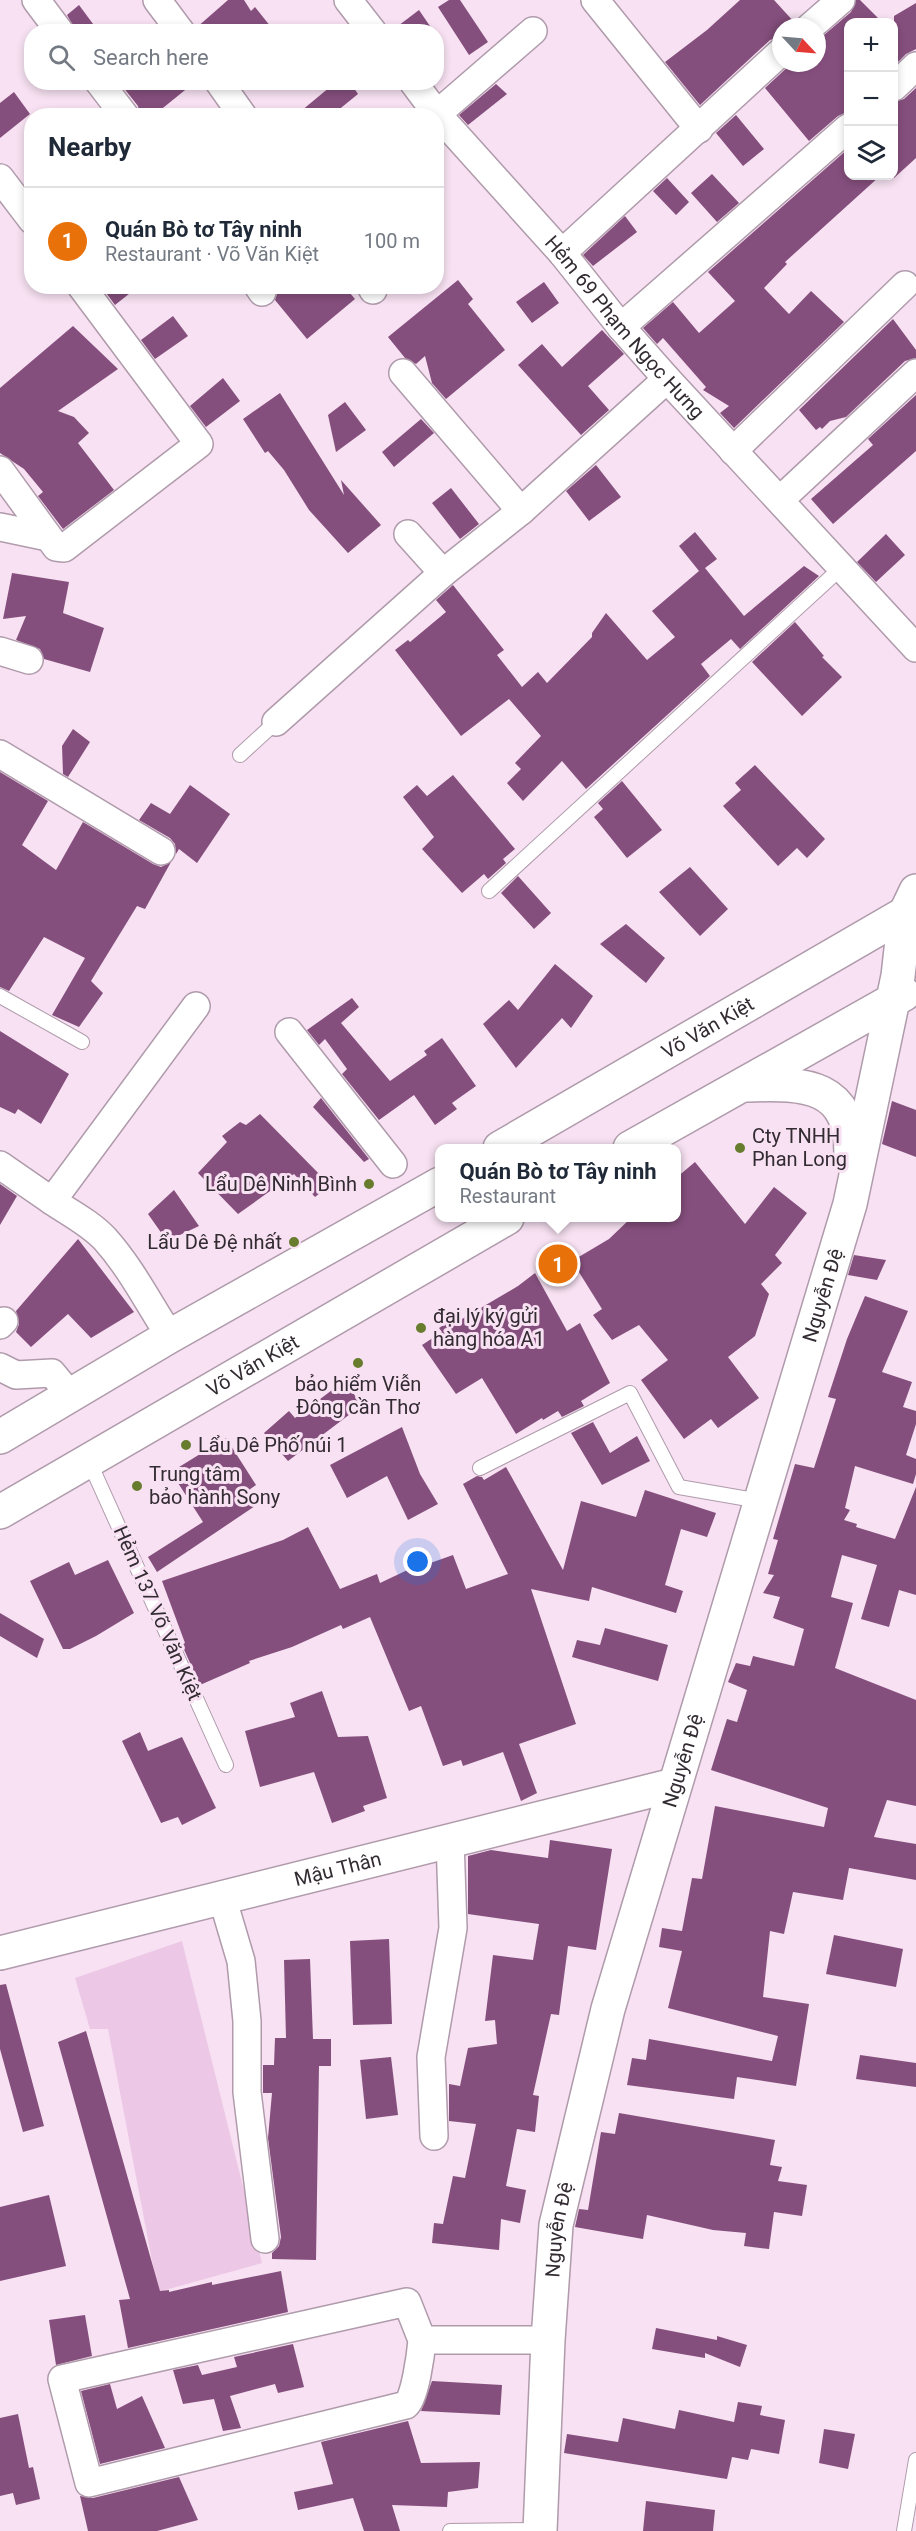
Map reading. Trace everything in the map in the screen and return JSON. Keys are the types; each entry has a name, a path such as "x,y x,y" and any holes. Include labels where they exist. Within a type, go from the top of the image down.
{"street":[{"path":"36,0 54,24"},
{"path":"157,0 175,24"},
{"path":"349,0 367,24"},
{"path":"595,0 699,129"},
{"path":"820,18 841,0"},
{"path":"444,108 533,31"},
{"path":"562,253 772,60"},
{"path":"898,83 916,66"},
{"path":"105,90 119,108"},
{"path":"225,90 237,108"},
{"name":"Hẻm 69 Phạm Ngọc Hưng","path":"418,90 432,108"},
{"name":"Hẻm 69 Phạm Ngọc Hưng","path":"444,122 562,253 621,327 667,379 916,648"},
{"path":"621,327 844,132"},
{"path":"0,178 24,210"},
{"path":"734,451 905,285"},
{"path":"0,470 48,537 56,546 64,548 199,444 87,294"},
{"path":"403,373 521,511"},
{"path":"780,500 916,373"},
{"path":"276,722 443,573 521,511 667,379"},
{"path":"0,527 48,537"},
{"path":"408,534 443,573"},
{"path":"0,651 29,660"},
{"path":"0,754 161,851"},
{"name":"Nguyễn Đệ","path":"540,2531 548,2340 556,2225 608,2009 850,1204 904,994 898,976 912,904"},
{"name":"Võ Văn Kiệt","path":"508,1144 912,904"},
{"path":"639,1144 904,994"},
{"path":"52,1201 196,1006"},
{"path":"289,1032 393,1164"},
{"path":"742,1085 791,1084 827,1095 845,1113 851,1143 850,1204"},
{"path":"0,1165 84,1221 104,1238 122,1260 170,1336"},
{"path":"0,1437 170,1336 435,1187"},
{"name":"Võ Văn Kiệt","path":"0,1512 500,1222"},
{"path":"0,1367 16,1375 52,1373 71,1396"},
{"name":"Mậu Thân","path":"0,1953 674,1785"},
{"path":"434,2136 431,2057 453,1928 450,1840"},
{"path":"222,1897 240,1960 247,2021 247,2092 265,2240"},
{"path":"407,2302 422,2340 421,2359 412,2398 406,2405 89,2483 62,2379 407,2302"},
{"path":"422,2340 548,2340"}],"lane":[{"path":"489,891 841,568"},
{"path":"240,755 276,722"},
{"path":"0,996 82,1042"},
{"path":"480,1468 630,1393 679,1487 760,1501"},
{"name":"Hẻm 137 Võ Văn Kiệt","path":"89,1461 226,1765"},
{"path":"904,2531 916,2460"},
{"path":"450,2531 540,2531"}],"shaded area":[{"path":"182,1941 262,2263 158,2292 108,2029 90,2029 75,1978"}],"building":[{"path":"228,0 244,0 251,11 255,7 269,24 201,24"},
{"path":"449,0 460,0 488,42 469,55 438,7"},
{"path":"740,0 774,0 790,18 772,18 772,39 700,105 665,62 707,30"},
{"path":"856,0 860,0 878,18 844,18 844,113 809,141 765,88 782,72 826,72 826,33 851,12"},
{"path":"916,3 916,49 906,54 898,62 898,18 894,16"},
{"path":"79,5 93,24 72,24 67,15"},
{"path":"419,10 429,24 401,24"},
{"path":"496,84 507,94 468,125 459,115"},
{"path":"916,88 916,158 898,174 898,101 904,99"},
{"path":"125,90 185,90 163,108 138,108"},
{"path":"326,90 355,90 358,94 341,108 305,108"},
{"path":"14,92 26,108 24,119 0,138 0,103"},
{"path":"736,115 764,149 743,166 716,133"},
{"path":"844,152 844,180 876,180 785,262 787,264 764,288 789,314 811,291 844,322 734,428 720,413 729,406 703,390 706,387 663,338 657,344 643,328 673,302 699,333 735,301 708,272"},
{"path":"712,174 739,203 717,222 691,193"},
{"path":"667,178 689,202 676,215 653,191"},
{"path":"625,216 637,232 593,266 583,255"},
{"path":"458,280 473,299 468,304 505,350 446,399 432,383 425,356 416,364 405,358 388,337 441,294 444,294 444,291"},
{"path":"544,282 559,303 532,323 516,302"},
{"path":"107,294 129,294 115,305"},
{"path":"277,294 351,294 355,299 307,339 275,300"},
{"path":"173,316 188,336 155,359 141,340"},
{"path":"893,319 916,350 916,358 905,361 846,417 830,421 822,429 820,427 816,430 799,410"},
{"path":"73,326 118,369 58,411 74,417 89,433 78,443 114,490 63,529 38,496 43,492 24,469 0,453 0,388"},
{"path":"602,330 624,354 588,386 609,410 581,435 518,365 542,344 562,367"},
{"path":"223,378 240,401 206,427 190,406"},
{"path":"280,393 344,495 341,480 381,525 348,553 309,510 284,470 268,451 265,453 243,419"},
{"path":"916,395 916,451 833,524 811,499 873,445 868,439"},
{"path":"345,402 366,430 336,452 328,415"},
{"path":"421,419 434,433 394,467 382,452"},
{"path":"596,465 621,497 589,521 566,491"},
{"path":"451,488 479,524 460,539 432,503"},
{"path":"695,532 717,559 705,568 744,616 804,566 819,576 740,649 731,639 701,664 710,676 586,789 562,761 523,801 507,783 521,769 515,763 541,736 509,699 461,736 395,650 408,640 410,642 446,612 436,600 453,585 504,650 497,655 522,687 538,672 547,683 592,637 592,633 606,613 647,660 675,637 652,611 699,571 679,546"},
{"path":"886,534 905,555 876,582 857,562"},
{"path":"12,573 69,582 63,613 104,628 90,672 44,659 40,649 16,640 26,616 3,619"},
{"path":"795,622 824,656 822,657 842,677 802,716 752,662"},
{"path":"73,729 90,742 68,777 63,774 62,746"},
{"path":"755,765 825,839 807,858 797,848 778,866 723,806 741,790 735,783"},
{"path":"0,772 48,801 22,845 56,870 83,822 153,864 161,867 171,862 145,909 137,906 91,981 103,993 79,1027 52,1015 85,958 44,937 9,991 0,987"},
{"path":"453,775 515,849 503,859 506,863 488,879 484,874 462,893 422,849 434,837 403,797 417,785 427,796"},
{"path":"622,781 662,830 627,858 594,817 603,809 598,803"},
{"path":"190,785 230,814 197,863 179,849 176,854 175,844 170,838 139,820 151,803 170,814"},
{"path":"690,867 728,909 700,936 659,892"},
{"path":"518,876 551,913 534,929 501,893"},
{"path":"626,924 665,958 646,983 600,944"},
{"path":"555,964 593,996 571,1028 562,1018 516,1068 483,1024 509,1000 518,1010"},
{"path":"352,998 359,1007 341,1023 390,1081 427,1055 424,1051 442,1038 476,1086 452,1103 457,1109 435,1125 414,1095 379,1120 342,1074 347,1069 325,1039 319,1045 307,1030"},
{"path":"0,1031 69,1074 41,1124 18,1109 15,1114 0,1107"},
{"path":"321,1098 369,1159 364,1162 313,1107"},
{"path":"892,1101 916,1110 916,1157 882,1144"},
{"path":"260,1114 330,1185 315,1197 294,1174 238,1214 198,1173 227,1142 222,1136 240,1122 246,1125"},
{"path":"695,1162 745,1224 774,1187 807,1213 775,1255 782,1263 761,1284 769,1294 755,1336 728,1357 759,1398 718,1428 711,1419 684,1439 641,1380 668,1360 639,1325 612,1340 593,1315 602,1309 572,1261 609,1239 627,1222 681,1222 681,1174"},
{"path":"0,1184 17,1196 0,1225"},
{"path":"174,1190 199,1226 167,1241 148,1214"},
{"path":"78,1239 134,1312 91,1338 68,1314 31,1347 16,1332 19,1324 16,1311"},
{"path":"854,1255 886,1260 877,1280 848,1275"},
{"path":"535,1273 567,1331 580,1323 610,1383 581,1401 584,1406 562,1417 558,1411 516,1434 482,1378 456,1394 422,1345 442,1332 439,1328 459,1315 462,1319 518,1286"},
{"path":"865,1296 908,1311 882,1372 912,1382 903,1407 916,1411 916,1424 906,1455 916,1459 916,1474 913,1484 855,1466 845,1508 850,1510 844,1520 857,1524 856,1527 895,1539 916,1487 916,1595 899,1590 889,1627 861,1619 877,1565 842,1555 831,1597 853,1603 835,1668 916,1700 916,1806 887,1800 874,1837 916,1844 916,1880 849,1868 843,1900 793,1892 784,1934 770,1931 763,1997 809,2004 796,2086 737,2077 734,2099 627,2085 632,2058 646,2060 649,2039 772,2061 778,2036 668,2008 682,1951 659,1947 662,1928 682,1931 692,1878 702,1879 715,1806 824,1827 828,1808 711,1770 727,1719 737,1722 747,1690 728,1682 736,1663 750,1666 753,1656 794,1666 804,1629 773,1618 780,1597 763,1593 774,1575 768,1574 778,1540 773,1539 795,1464 814,1468 836,1399 828,1397 847,1339"},
{"path":"344,1381 362,1405 288,1461 264,1433 289,1411 295,1418"},
{"path":"593,1422 610,1453 637,1436 650,1461 602,1485 571,1433"},
{"path":"402,1427 420,1474 438,1504 408,1520 387,1476 347,1498 330,1465"},
{"path":"226,1438 256,1485 246,1492 255,1506 157,1572 148,1557 203,1522 171,1472"},
{"path":"506,1467 563,1570 581,1501 636,1517 645,1490 716,1513 707,1537 681,1529 665,1585 683,1591 676,1613 592,1587 589,1601 531,1589 576,1724 519,1744 537,1793 521,1801 503,1752 463,1766 461,1760 443,1766 421,1706 409,1711 370,1617 343,1629 341,1625 292,1647 249,1661 250,1663 200,1685 182,1645 185,1643 162,1581 283,1540 308,1527 340,1589 377,1574 380,1583 418,1565 419,1567 453,1555 466,1589 508,1574 463,1484 477,1476 484,1480"},
{"path":"108,1560 134,1613 96,1636 70,1649 63,1649 30,1581 69,1562 75,1575"},
{"path":"0,1613 44,1639 37,1658 0,1636"},
{"path":"605,1628 668,1645 658,1681 572,1657 577,1640 600,1645"},
{"path":"322,1691 338,1737 368,1736 387,1798 363,1806 365,1811 332,1823 314,1772 260,1787 245,1731 295,1717 290,1703"},
{"path":"140,1732 148,1751 182,1737 216,1808 182,1825 178,1817 161,1823 122,1741"},
{"path":"550,1840 612,1849 596,1950 568,1946 559,2015 551,2014 533,2095 539,2096 535,2132 517,2129 506,2186 526,2190 520,2223 501,2219 499,2250 432,2243 434,2223 443,2224 453,2176 465,2178 476,2124 449,2121 449,2084 460,2086 468,2048 497,2044 495,2020 485,2021 493,1955 533,1960 539,1924 468,1914 468,1856 491,1850 548,1858"},
{"path":"834,1935 903,1949 896,1987 826,1974"},
{"path":"389,1939 392,2024 353,2025 350,1941"},
{"path":"310,1959 313,2039 331,2039 331,2066 319,2066 316,2260 272,2259 272,2253 279,2246 281,2237 268,2138 272,2093 263,2093 263,2065 274,2065 275,2038 286,2038 284,1960"},
{"path":"6,1984 44,2126 23,2132 0,2049 0,1985"},
{"path":"86,2031 160,2291 169,2290 169,2292 212,2282 212,2285 281,2271 288,2312 128,2348 119,2300 130,2299 58,2042"},
{"path":"860,2055 916,2063 916,2087 856,2079"},
{"path":"391,2057 398,2115 366,2119 360,2060"},
{"path":"619,2113 775,2140 770,2165 782,2167 778,2181 807,2185 802,2216 774,2212 769,2249 744,2246 746,2233 713,2230 647,2215 643,2239 575,2227 579,2209 588,2210 601,2132 615,2134"},
{"path":"49,2195 66,2266 0,2281 0,2207"},
{"path":"85,2315 92,2356 56,2365 49,2320"},
{"path":"656,2328 717,2340 717,2336 747,2345 740,2367 705,2353 705,2358 652,2349"},
{"path":"293,2344 304,2387 278,2393 275,2384 230,2396 241,2428 223,2431 214,2399 183,2404 173,2370 198,2365 202,2375 237,2367 234,2357"},
{"path":"432,2381 502,2385 500,2415 421,2411"},
{"path":"110,2384 117,2409 142,2396 165,2448 100,2464 81,2391"},
{"path":"738,2402 762,2406 760,2415 785,2420 779,2454 751,2449 748,2460 732,2457 727,2479 564,2453 567,2434 618,2442 623,2418 675,2429 679,2410 734,2422"},
{"path":"18,2414 29,2468 33,2467 40,2499 16,2505 13,2493 0,2496 0,2418"},
{"path":"408,2421 421,2463 480,2462 478,2488 448,2492 447,2507 392,2505 400,2531 364,2531 353,2498 298,2510 294,2492 333,2484 321,2442"},
{"path":"824,2429 855,2434 848,2469 819,2463"},
{"path":"179,2477 198,2520 157,2531 88,2531 80,2496 93,2498"},
{"path":"646,2501 715,2510 713,2531 643,2531"}],"place":[{"name":"Cty TNHH Phan Long","path":"740,1148"},
{"name":"Lẩu Dê Ninh Bình","path":"369,1184"},
{"name":"Lẩu Dê Đệ nhất","path":"294,1242"},
{"name":"Quán Bò tơ Tây ninh","path":"558,1264"},
{"name":"đại lý ký gửi hàng hóa A1","path":"421,1328"},
{"name":"bảo hiểm Viễn Đông cần Thơ","path":"358,1363"},
{"name":"Lẩu Dê Phố núi 1","path":"186,1445"},
{"name":"Trung tâm bảo hành Sony","path":"137,1486"}]}
